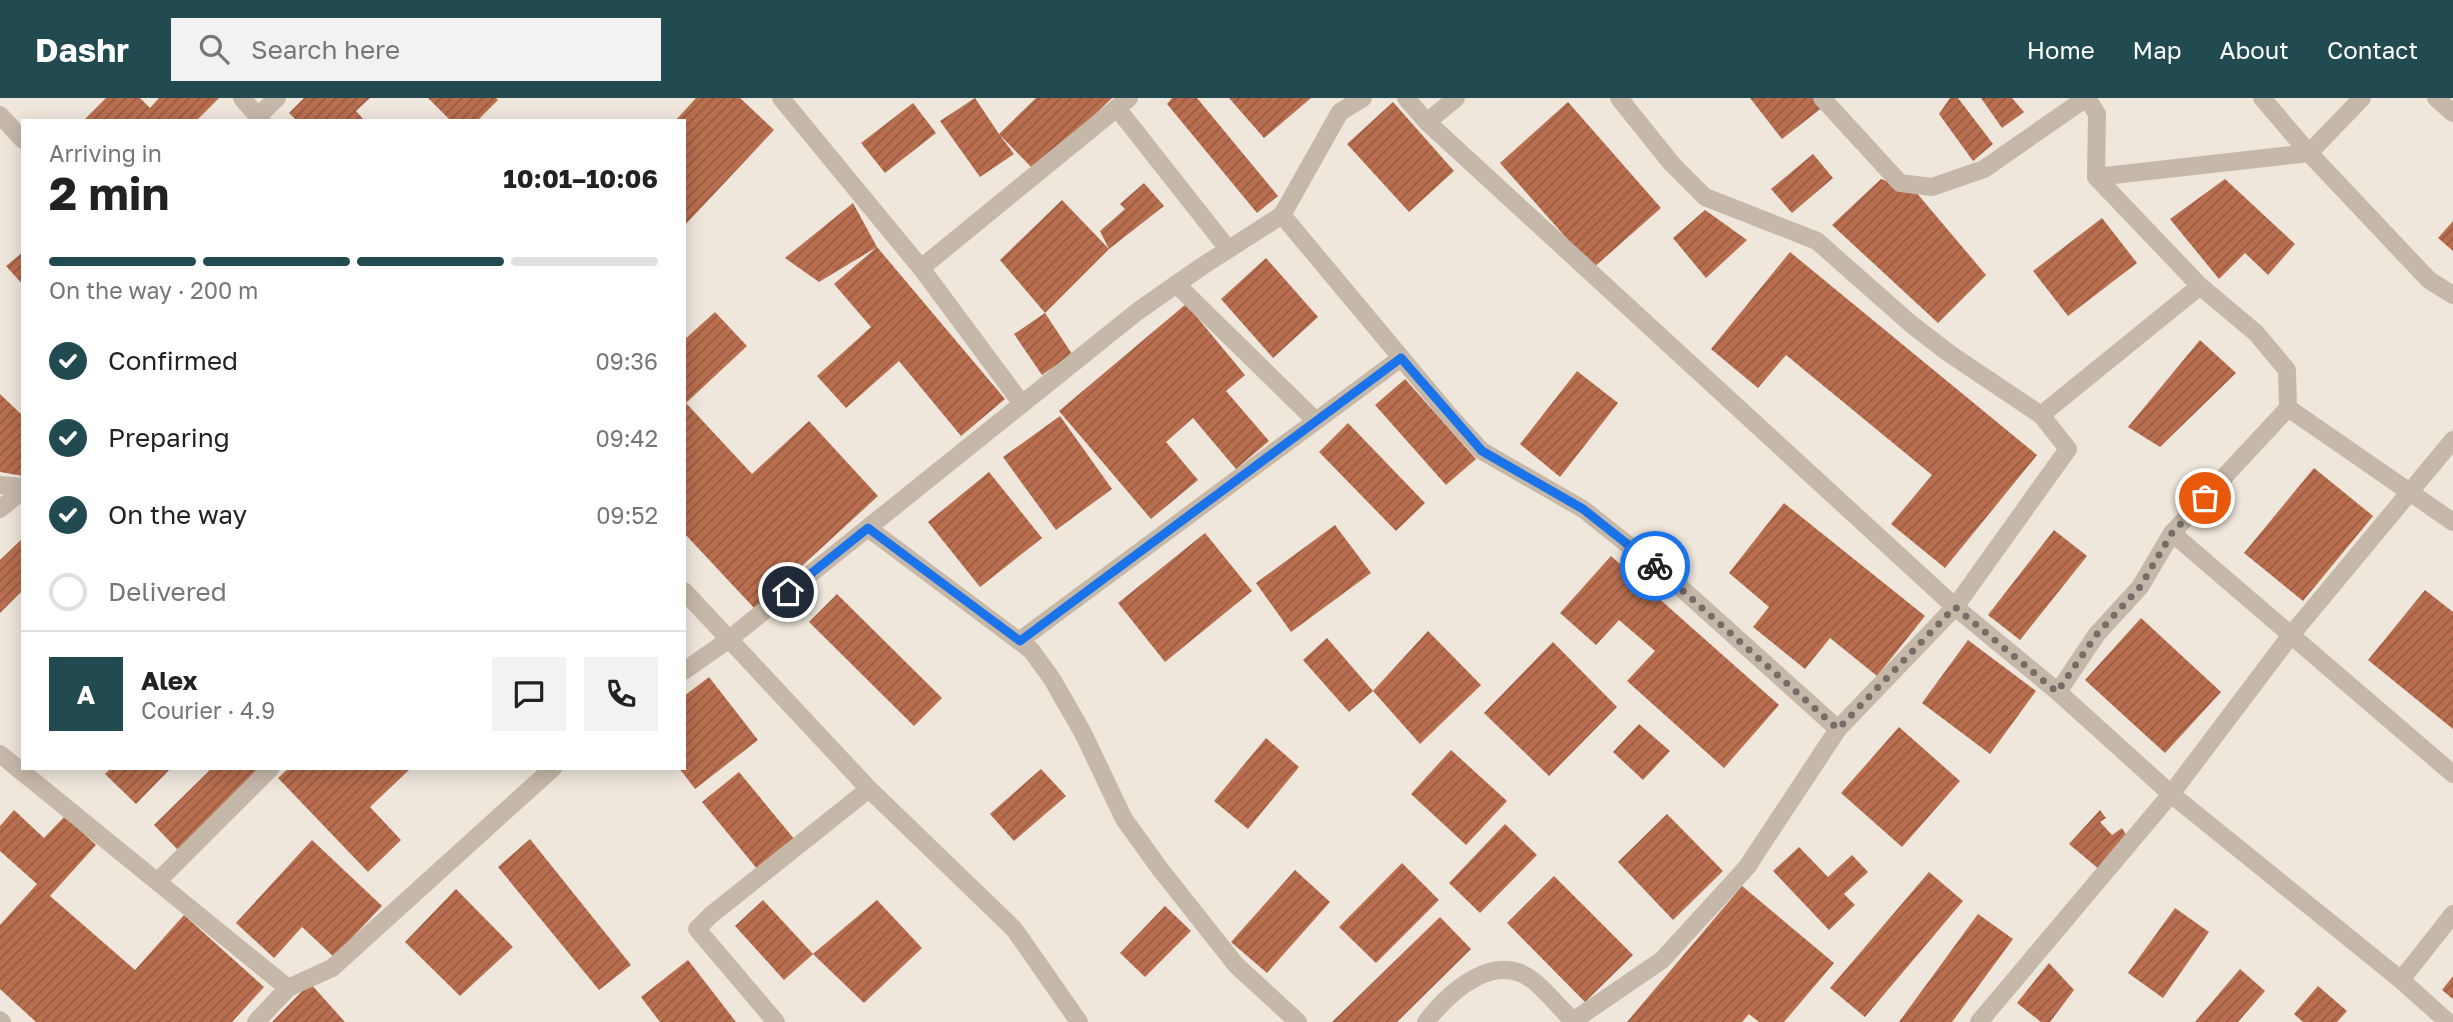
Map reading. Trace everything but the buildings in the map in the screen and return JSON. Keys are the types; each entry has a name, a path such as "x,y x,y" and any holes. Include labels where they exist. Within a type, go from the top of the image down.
{"street":[{"path":"242,98 260,118 277,98"},
{"path":"781,98 921,268 1022,404"},
{"path":"686,670 728,640 1138,311 1282,215 1340,113 1363,98"},
{"path":"1406,98 1427,122 1955,607 2057,692 2171,794 2401,980 2448,1022"},
{"path":"1427,122 1456,98"},
{"path":"1426,1022 1440,1004 1483,973 1505,969 1533,980 1573,1022 1662,960 1747,867 1838,729 1955,607 2068,449 2041,415 1950,354 1911,324 1817,241 1704,197 1672,164 1619,98"},
{"path":"1822,98 1900,183 1932,187 1984,169 2087,98 2099,106 2096,177 2200,286 2256,333 2287,370 2288,408 2172,533 2140,587 2097,634 2057,692"},
{"path":"2262,98 2309,153 2429,280 2453,295"},
{"path":"2096,177 2309,153 2362,98"},
{"path":"2436,98 2453,113"},
{"path":"921,268 1123,103 1228,249"},
{"path":"0,115 21,138"},
{"path":"1282,215 1482,451 1583,509 1671,579 1838,729"},
{"path":"1176,284 1316,421"},
{"path":"2041,415 2200,286"},
{"path":"1020,641 1401,358"},
{"path":"2288,408 2453,522"},
{"path":"1979,1022 2171,794 2291,635 2453,440"},
{"path":"0,485 21,489"},
{"path":"0,509 21,491"},
{"path":"868,528 1031,650 1052,679 1083,733 1124,819 1236,965 1298,1022"},
{"path":"2172,533 2453,774"},
{"path":"686,593 869,789 1014,929 1079,1022"},
{"path":"0,754 288,988"},
{"path":"158,881 269,770"},
{"path":"256,1022 288,988 332,968 551,770"},
{"path":"776,1022 696,929 869,789"},
{"path":"2401,980 2453,914"}],"way so far":[{"path":"1655,566 1838,729 1955,607 2057,692 2097,634 2140,587 2172,533 2205,498"}],"route":[{"path":"788,592 868,528 1020,641 1401,358 1482,451 1583,509 1655,566"}]}
